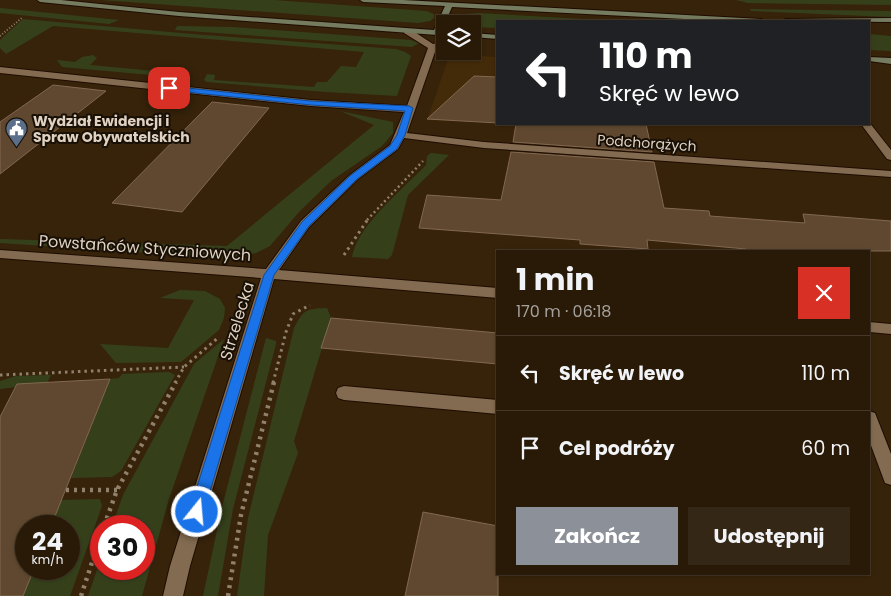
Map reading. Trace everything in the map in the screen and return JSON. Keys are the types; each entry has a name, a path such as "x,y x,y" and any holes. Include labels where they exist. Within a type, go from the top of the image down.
{"main road":[{"path":"40,0 179,14 436,33"},
{"path":"364,0 742,20"},
{"path":"446,15 449,5"},
{"path":"870,20 891,20"},
{"path":"870,27 891,28"},
{"path":"481,35 496,36"},
{"path":"870,60 891,61"}],"street":[{"path":"407,31 432,47 436,46"},
{"name":"Strzelecka","path":"174,596 180,566 269,275 306,224 354,177 394,147 401,135 432,47"},
{"path":"0,70 311,103 409,108"},
{"path":"867,125 891,157"},
{"name":"Podchorążych","path":"401,135 484,145 891,174"},
{"name":"Powstańców Styczniowych","path":"0,254 496,293"},
{"path":"870,327 891,329"},
{"path":"344,393 496,407"},
{"path":"870,424 873,443 891,477"}],"path":[{"path":"0,36 23,17"},
{"path":"228,596 240,515 288,323 294,314 306,306 324,299 332,279"},
{"path":"108,515 117,490 184,367 226,331"},
{"path":"0,375 184,367"},
{"path":"66,490 117,490"},
{"path":"81,596 90,569"}],"shaded area":[{"path":"481,56 496,57 496,123 427,120 448,60 481,60"}],"green space":[{"path":"101,0 274,0 426,11 434,14 434,18 430,21 418,23"},
{"path":"736,0 891,0 891,5 748,3"},
{"path":"0,8 119,20 109,24 0,13"},
{"path":"750,9 891,11 891,17 751,11"},
{"path":"477,13 602,20 496,20 496,28 481,27 481,15 464,15"},
{"path":"23,19 396,49 411,56 397,96 207,82 204,80 207,74 215,75 214,80 314,87 317,82 327,82 341,66 356,67 364,52 53,26 6,54 0,48 0,40"},
{"path":"177,26 233,27 411,40 419,43 412,47 175,30"},
{"path":"870,34 891,36 891,51 870,50"},
{"path":"93,55 97,58 90,65 165,72 170,68 173,71 170,75 162,76 62,67 57,60 75,62 82,57"},
{"path":"340,111 393,122 393,133 382,146 331,181 299,212 270,246 256,253 238,257 211,257 0,243 0,239 227,246 374,125"},
{"path":"431,153 449,155 408,195 392,255 388,259 352,257 356,245 372,220 426,165 427,156"},
{"path":"180,290 205,291 220,299 225,308 224,318 219,330 181,362 116,363 100,344 168,348 194,300 160,298"},
{"path":"327,308 331,318 294,441 298,453 268,535 264,596 237,596 248,518 294,328 306,311"},
{"path":"266,338 276,341 276,344 233,509 218,596 203,596 222,507"},
{"path":"224,339 169,499 155,549 155,515 116,515 123,495 194,364"},
{"path":"169,372 175,375 121,471 112,477 71,478 110,379 119,378 122,374"},
{"path":"51,375 47,383 0,389 0,381 16,376"},
{"path":"100,499 102,506 99,515 90,515 90,540 80,568 80,515 55,515 61,500"},
{"path":"30,580 76,580 70,596 23,596"},
{"path":"93,580 146,580 142,596 88,596"}],"building":[{"path":"474,76 496,77 496,123 427,119"},
{"name":"Wydział Ewidencji i Spraw Obywatelskich","path":"53,85 106,91 0,174 0,122"},
{"path":"212,102 269,108 182,212 112,203"},
{"path":"516,125 646,125 652,152 513,142"},
{"path":"511,152 654,162 664,208 709,211 710,216 805,223 803,214 891,221 891,251 746,250 647,240 648,249 580,244 580,240 419,228 427,195 501,200"},
{"path":"331,318 496,333 496,364 321,348"},
{"path":"110,379 55,515 15,515 15,580 30,580 23,596 0,596 0,417 17,384"},
{"path":"423,512 496,526 498,596 405,596"}],"place":[{"name":"Wydział Ewidencji i Spraw Obywatelskich","path":"17,148"}],"route":[{"path":"169,88 311,103 409,108 401,135 394,147 354,177 306,224 269,275 197,512"}]}
